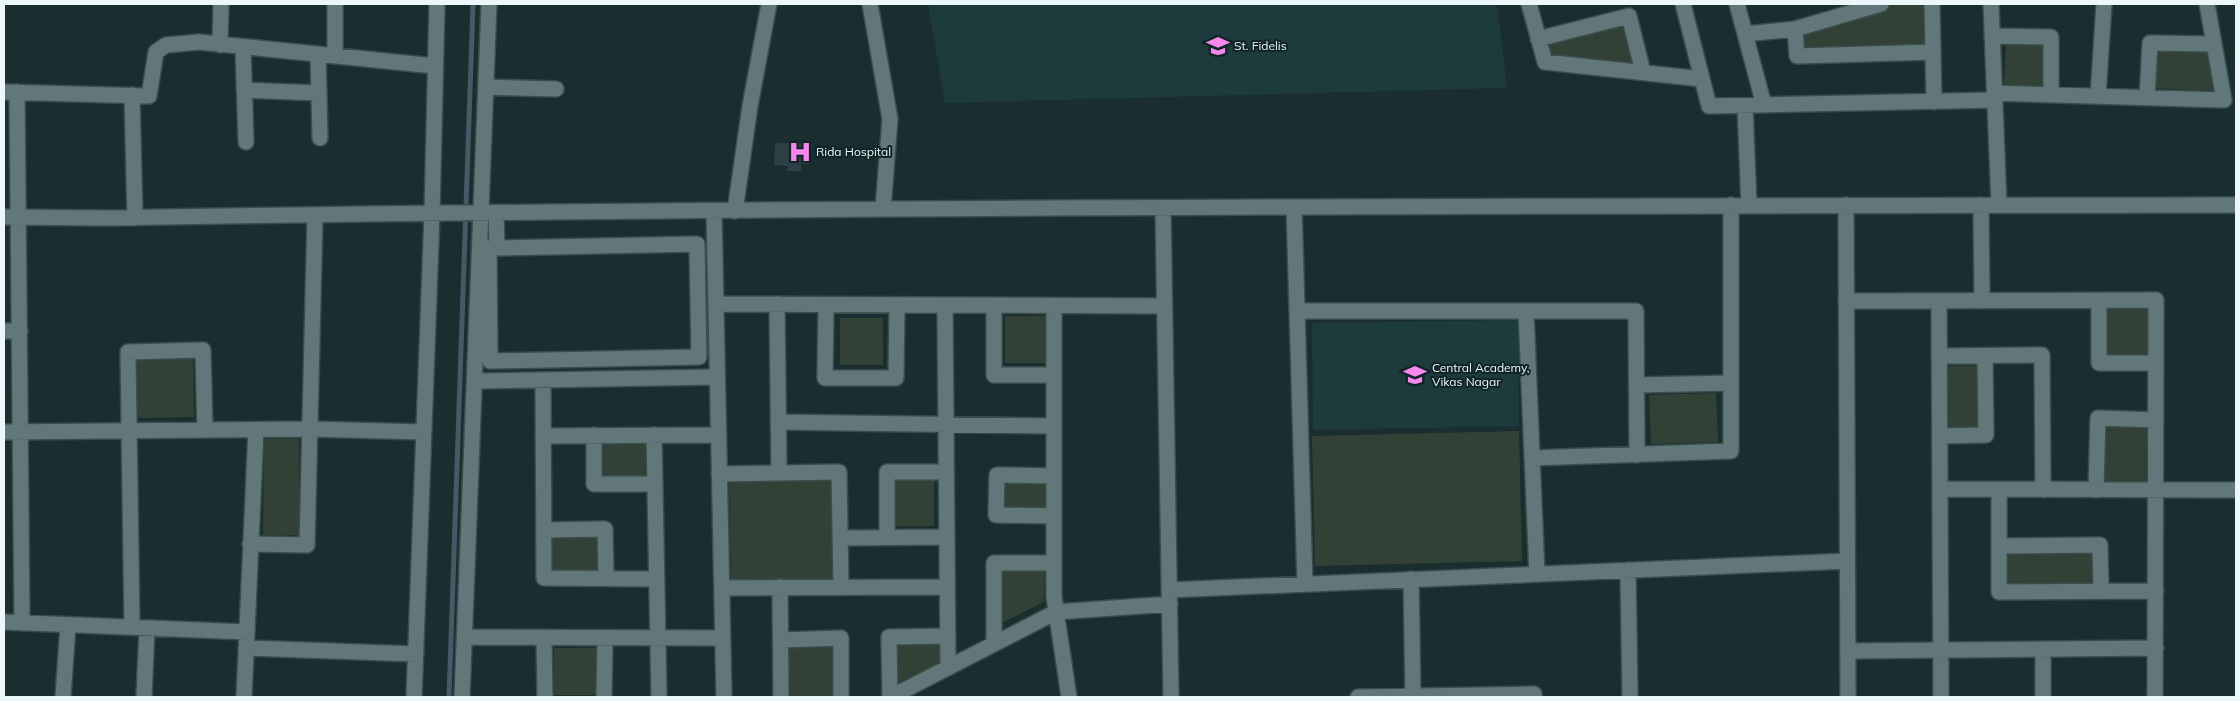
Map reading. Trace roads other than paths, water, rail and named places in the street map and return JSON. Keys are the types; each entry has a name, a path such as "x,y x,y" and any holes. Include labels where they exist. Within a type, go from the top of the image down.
{"street":[{"path":"220,45 221,4"},
{"path":"335,4 335,56"},
{"path":"414,697 432,214 437,4"},
{"path":"462,697 484,213 489,4"},
{"path":"735,210 750,106 769,4"},
{"path":"870,4 890,119 883,209"},
{"path":"1529,4 1545,62 1702,79"},
{"path":"1683,4 1709,106 1934,102 1994,96 2051,95 2224,100 2207,4"},
{"path":"1737,4 1764,105"},
{"path":"1745,34 1795,29 1881,4"},
{"path":"1932,4 1934,102"},
{"path":"1991,4 1999,205"},
{"path":"2098,96 2104,4"},
{"path":"1538,39 1629,16 1643,72"},
{"path":"1795,29 1797,56 1933,52"},
{"path":"1992,36 2051,37 2051,95"},
{"path":"22,623 19,218 11,92 148,96 156,52 166,45 199,42 435,66"},
{"path":"2147,98 2150,43 2214,44"},
{"path":"243,47 246,142"},
{"path":"318,54 320,138"},
{"path":"486,87 556,89"},
{"path":"244,90 319,93"},
{"path":"132,95 135,218"},
{"path":"1745,106 1749,206"},
{"path":"1532,458 1731,451 1731,205"},
{"path":"1846,205 1848,697"},
{"path":"1981,205 1982,301"},
{"path":"4,218 883,209 2236,205"},
{"path":"1294,207 1305,584"},
{"path":"1163,208 1171,697"},
{"path":"714,211 724,697"},
{"path":"484,213 497,248"},
{"path":"250,544 307,545 315,216"},
{"path":"697,244 699,356 490,361 489,248 497,248 697,244"},
{"path":"2099,300 2099,363 2155,362"},
{"path":"1846,302 2156,300 2156,697"},
{"path":"1939,301 1941,697"},
{"path":"716,304 1164,306"},
{"path":"777,304 779,473"},
{"path":"826,305 825,378 896,378 897,305"},
{"path":"944,305 948,668"},
{"path":"994,306 994,375 1054,375"},
{"path":"1054,306 1054,597 1069,697"},
{"path":"1297,311 1636,311 1637,455"},
{"path":"1526,312 1537,574"},
{"path":"4,331 20,331"},
{"path":"144,697 139,628 128,352 202,350 205,430"},
{"path":"1939,356 2042,355 2043,490"},
{"path":"1940,436 1986,435 1985,356"},
{"path":"475,380 717,377"},
{"path":"543,380 544,578 657,579"},
{"path":"1637,385 1731,383"},
{"path":"2096,490 2098,418 2156,420"},
{"path":"778,422 1054,426"},
{"path":"4,432 310,429 424,432"},
{"path":"244,697 256,430"},
{"path":"543,436 718,434"},
{"path":"654,435 659,697"},
{"path":"594,436 594,484 655,484"},
{"path":"720,474 839,472 840,587"},
{"path":"887,537 887,472 946,472"},
{"path":"1054,476 997,475 996,516 1054,516"},
{"path":"1940,489 2236,490"},
{"path":"1999,490 1999,592 2156,591"},
{"path":"544,530 605,529 606,578"},
{"path":"840,538 947,536"},
{"path":"1999,546 2100,545 2101,591"},
{"path":"948,636 889,637 891,697 1056,612 1169,597 1305,584 1847,561"},
{"path":"994,644 994,563 1054,563"},
{"path":"1628,570 1630,697"},
{"path":"1410,579 1413,697"},
{"path":"780,587 781,697"},
{"path":"722,588 947,587"},
{"path":"4,622 247,632"},
{"path":"63,697 68,625"},
{"path":"465,637 723,638"},
{"path":"544,638 545,697"},
{"path":"604,697 605,638"},
{"path":"780,640 840,638 841,697"},
{"path":"246,648 416,654"},
{"path":"1848,651 2156,648"},
{"path":"2043,649 2043,697"},
{"path":"1358,697 1534,694 1534,697"}],"waterway":[{"path":"449,697 473,4"}],"place":[{"name":"St. Fidelis","path":"1218,46"},
{"name":"Rida Hospital","path":"800,152"},
{"name":"Central Academy, Vikas Nagar","path":"1415,375"}]}
